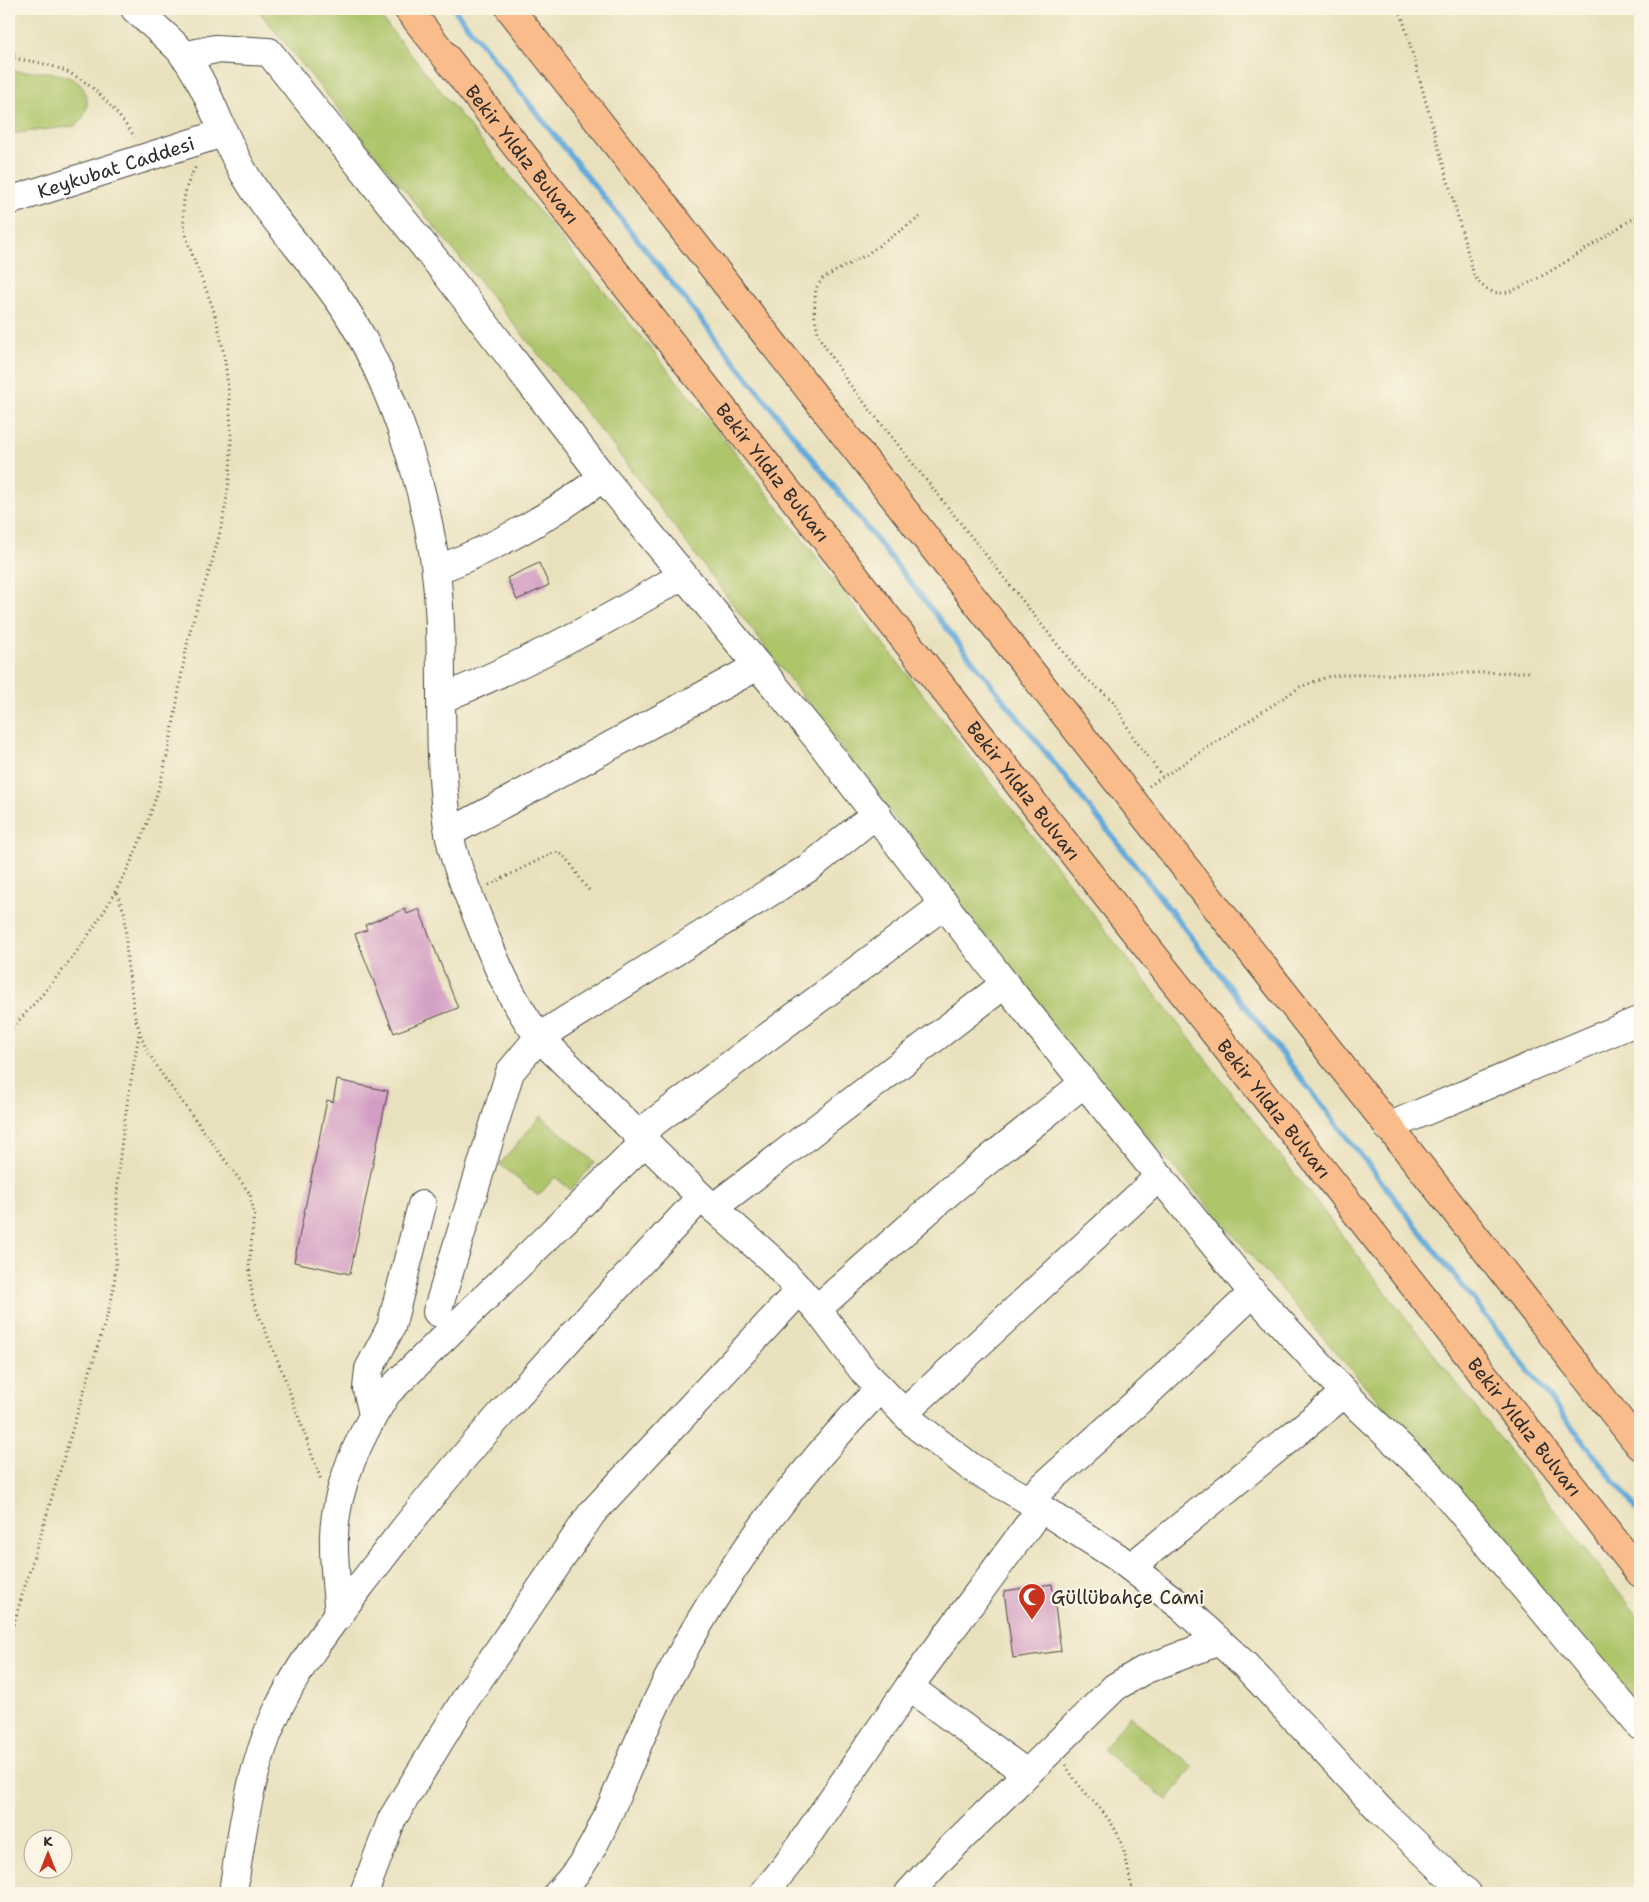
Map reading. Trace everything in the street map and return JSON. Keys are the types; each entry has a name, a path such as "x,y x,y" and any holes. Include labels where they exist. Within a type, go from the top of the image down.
{"main road":[{"name":"Bekir Yıldız Bulvarı","path":"408,9 1640,1573"},
{"path":"510,9 1640,1446"}],"street":[{"path":"136,9 184,56 244,173 262,201 341,304 371,355 418,483 427,516 436,570 444,789 453,856 504,983 524,1018 538,1037 641,1139 772,1260 809,1300 846,1350 904,1413 944,1448 972,1468 1034,1504 1131,1567 1182,1607 1220,1641 1274,1695 1381,1811 1467,1893"},
{"path":"184,56 215,49 269,52 469,302 602,478 758,666 876,813 1005,984 1253,1292 1346,1393 1432,1477 1640,1726"},
{"name":"Keykubat Caddesi","path":"9,201 150,158 223,133"},
{"path":"436,570 476,555 529,528 602,478"},
{"path":"441,699 527,662 569,641 683,575"},
{"path":"449,833 758,666"},
{"path":"437,1312 510,1072 538,1037 810,868 876,813"},
{"path":"339,1616 334,1552 336,1514 351,1460 373,1414 387,1392 641,1139 946,904"},
{"path":"233,1893 248,1810 265,1741 294,1679 399,1534 510,1402 707,1202 1005,984"},
{"path":"1388,1126 1640,1020"},
{"path":"364,1893 392,1818 466,1698 592,1513 809,1300 950,1191 1084,1083"},
{"path":"904,1413 1160,1176"},
{"path":"373,1414 366,1389 369,1369 391,1327 422,1205"},
{"path":"764,1893 787,1865 1034,1504 1253,1292"},
{"path":"558,1893 576,1873 598,1839 646,1726 693,1633 716,1595 755,1536 792,1486 880,1388"},
{"path":"1131,1567 1346,1393"},
{"path":"909,1893 1102,1698 1130,1677 1220,1641"},
{"path":"909,1687 1026,1773"}],"path":[{"path":"1400,9 1474,275 1483,286 1495,292 1509,292 1539,278 1640,214"},
{"path":"9,46 17,58"},
{"path":"9,58 55,66 78,76 88,83 107,102 150,158"},
{"path":"9,1031 63,972 86,941 116,892 137,850 158,788 174,724 189,636 214,552 229,486 232,436 224,356 214,312 188,245 183,225 184,197 198,162"},
{"path":"920,216 864,256 823,278 816,288 814,300 814,313 819,337 847,381 1081,674 1114,702 1133,737 1162,776 1288,694 1306,684 1327,677 1342,675 1530,672"},
{"path":"469,896 546,854 555,852 568,858 576,874 590,891"},
{"path":"116,892 125,914 132,1001 140,1033 153,1060 250,1194 254,1213 249,1267 253,1301 284,1376 322,1482"},
{"path":"9,1639 111,1302 117,1267 117,1205 121,1144 140,1033"},
{"path":"1061,1740 1066,1764 1072,1776 1117,1832 1133,1893"}],"green space":[{"path":"257,9 374,9 738,456 1640,1620 1640,1708 1417,1445 1062,1039 610,442"},
{"path":"9,71 55,73 76,81 83,88 87,99 87,107 83,118 75,126 9,134"},
{"path":"541,1116 595,1162 571,1190 555,1177 538,1196 500,1164"},
{"path":"1129,1716 1193,1767 1167,1800 1103,1750"}],"building":[{"path":"539,563 549,585 517,600 507,578"},
{"path":"405,909 407,914 419,909 458,1008 394,1033 355,934 367,930 365,925"},
{"path":"337,1080 388,1091 350,1274 294,1262 327,1100 333,1102"},
{"name":"Güllübahçe Cami","path":"1052,1584 1061,1651 1013,1658 1004,1591"}],"waterway":[{"path":"454,9 1136,866 1640,1514"}],"place":[{"name":"Güllübahçe Cami","path":"1032,1621"}]}
